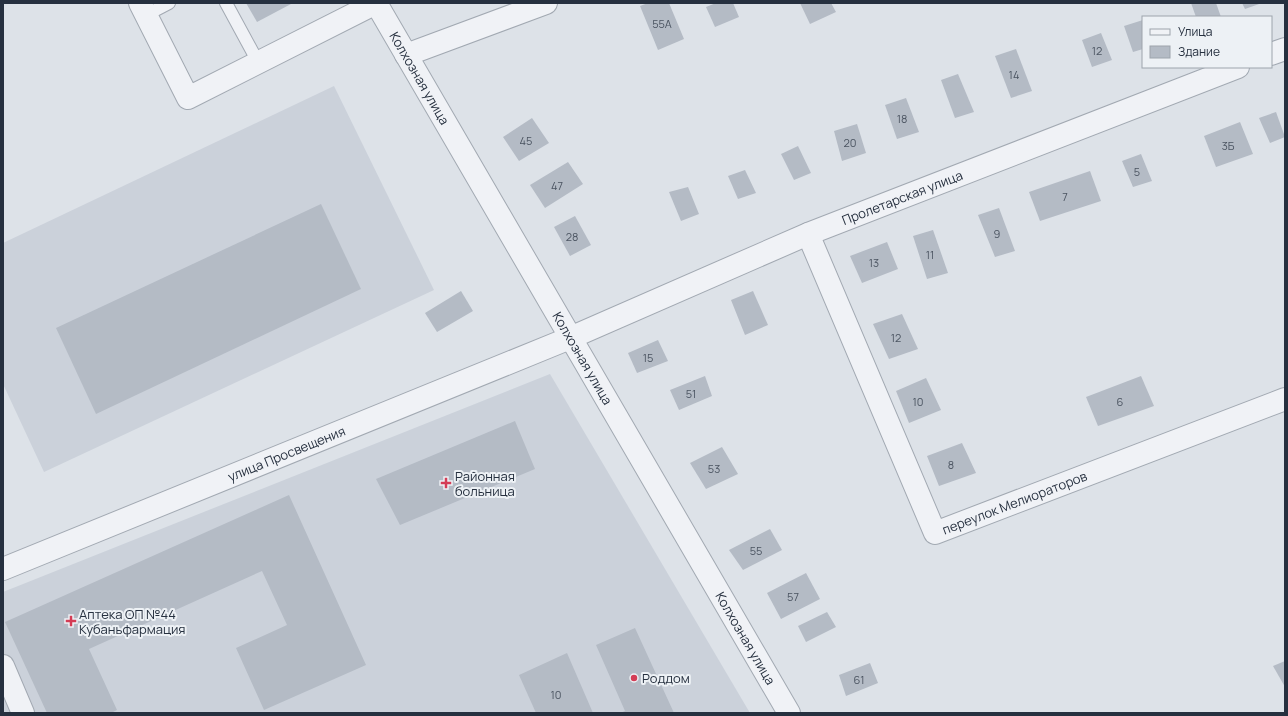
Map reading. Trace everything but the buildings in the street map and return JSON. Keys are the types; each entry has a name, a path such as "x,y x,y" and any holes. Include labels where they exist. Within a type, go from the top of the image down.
{"street":[{"path":"143,9 188,98 376,3"},
{"name":"Колхозная улица","path":"376,3 788,713"},
{"path":"406,55 546,3"},
{"path":"1272,54 1285,49"},
{"name":"Пролетарская улица","path":"570,338 808,234 1235,68"},
{"name":"переулок Мелиораторов","path":"808,234 935,533 1285,399"},
{"name":"улица Просвещения","path":"3,569 570,338"},
{"path":"3,666 23,713"}],"lane":[{"path":"143,9 169,3"},
{"path":"226,3 258,62"}],"shaded area":[{"path":"334,86 434,290 44,472 3,384 3,243"},
{"name":"Районная больница","path":"550,374 750,713 3,713 3,592"}],"place":[{"name":"Районная больница","path":"446,483"},
{"name":"Аптека ОП №44 Кубаньфармация","path":"71,621"},
{"name":"Роддом","path":"634,678"}]}
